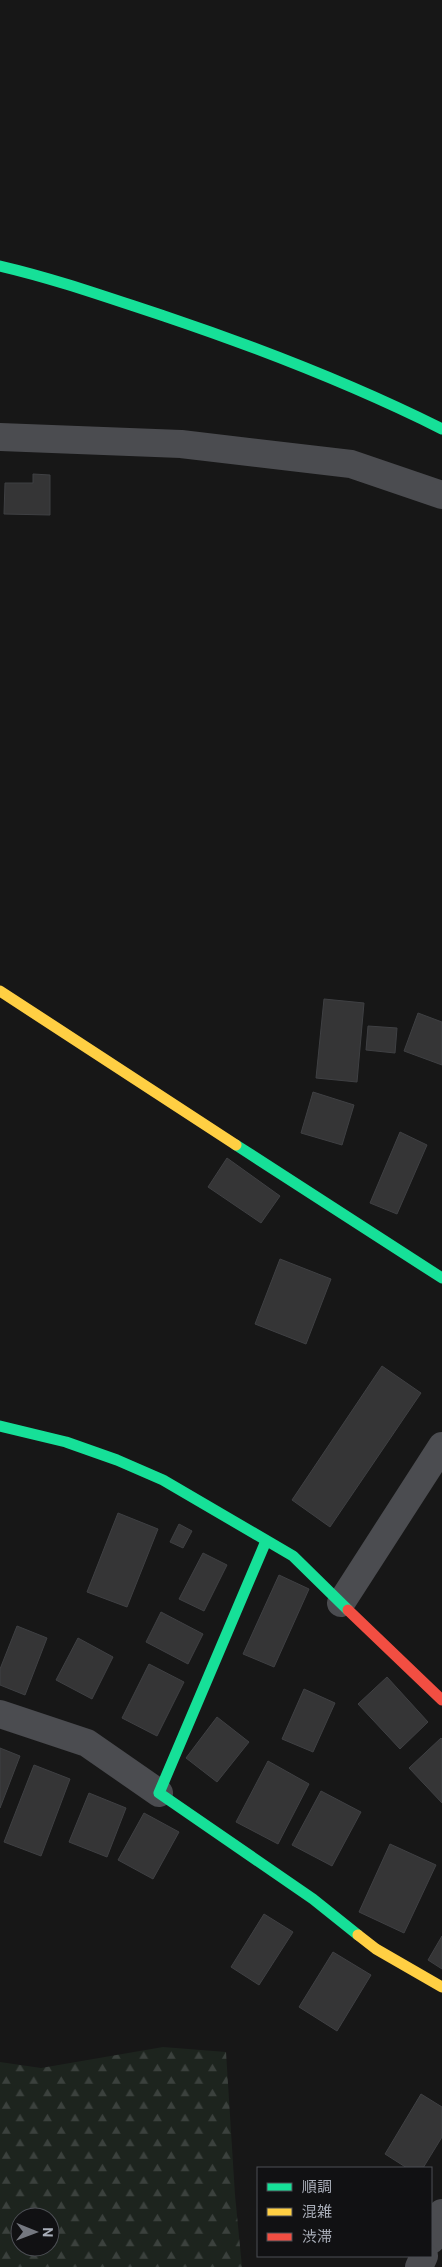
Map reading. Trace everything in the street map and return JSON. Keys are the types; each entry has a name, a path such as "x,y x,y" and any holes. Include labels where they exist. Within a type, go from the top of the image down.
{"street":[{"path":"0,266 100,295 205,330 324,375 403,409 442,430"},
{"path":"0,437 181,444 351,464 442,495"},
{"path":"0,991 442,1278"},
{"path":"0,1426 66,1442 117,1460 163,1480 266,1542 293,1556 442,1700"},
{"path":"341,1603 442,1446"},
{"path":"160,1793 266,1542"},
{"path":"0,1714 87,1743 312,1899 376,1949 442,1987"},
{"path":"432,2238 442,2213"}],"green space":[{"path":"163,2047 226,2052 235,2195 242,2267 0,2267 0,2062 41,2068"}],"building":[{"path":"33,474 50,475 50,515 4,514 5,483 33,483"},
{"path":"324,999 364,1003 357,1082 316,1078"},
{"path":"418,1013 442,1022 442,1065 404,1051"},
{"path":"368,1026 397,1028 395,1053 366,1050"},
{"path":"313,1092 354,1105 342,1145 301,1133"},
{"path":"400,1132 427,1145 397,1214 370,1203"},
{"path":"227,1158 280,1196 261,1223 208,1187"},
{"path":"280,1259 331,1279 306,1344 255,1324"},
{"path":"382,1366 421,1393 330,1527 292,1500"},
{"path":"118,1513 158,1529 127,1607 87,1592"},
{"path":"179,1524 192,1531 183,1548 170,1542"},
{"path":"203,1553 227,1565 204,1611 179,1599"},
{"path":"279,1575 309,1589 274,1667 243,1654"},
{"path":"161,1612 203,1634 188,1664 146,1642"},
{"path":"17,1626 47,1638 25,1695 0,1685 0,1669"},
{"path":"78,1638 113,1657 92,1699 56,1680"},
{"path":"149,1664 184,1682 157,1736 122,1718"},
{"path":"387,1677 428,1722 400,1749 358,1704"},
{"path":"304,1689 335,1703 313,1752 282,1739"},
{"path":"217,1717 249,1742 217,1782 186,1758"},
{"path":"442,1739 442,1803 409,1768"},
{"path":"0,1748 20,1756 0,1808"},
{"path":"268,1761 309,1784 278,1844 236,1822"},
{"path":"34,1765 70,1779 41,1856 4,1842"},
{"path":"321,1791 361,1812 332,1866 292,1845"},
{"path":"89,1793 126,1808 107,1857 69,1842"},
{"path":"144,1813 179,1832 153,1879 118,1860"},
{"path":"390,1844 436,1865 404,1933 359,1912"},
{"path":"264,1914 293,1932 259,1985 231,1967"},
{"path":"442,1936 442,1969 428,1960"},
{"path":"333,1952 371,1975 337,2031 299,2007"},
{"path":"421,2094 442,2107 442,2137 424,2167 405,2167 385,2154"}],"traffic: fast":[{"path":"0,266 82,289 235,341 340,382 442,429"},
{"path":"236,1145 442,1278"},
{"path":"0,1426 66,1442 117,1460 163,1480 293,1556 348,1610"},
{"path":"266,1541 159,1793 313,1899 358,1935"}],"traffic: slow":[{"path":"0,991 236,1145"},
{"path":"358,1935 376,1949 442,1987"}],"traffic: jam":[{"path":"348,1610 442,1700"}]}
